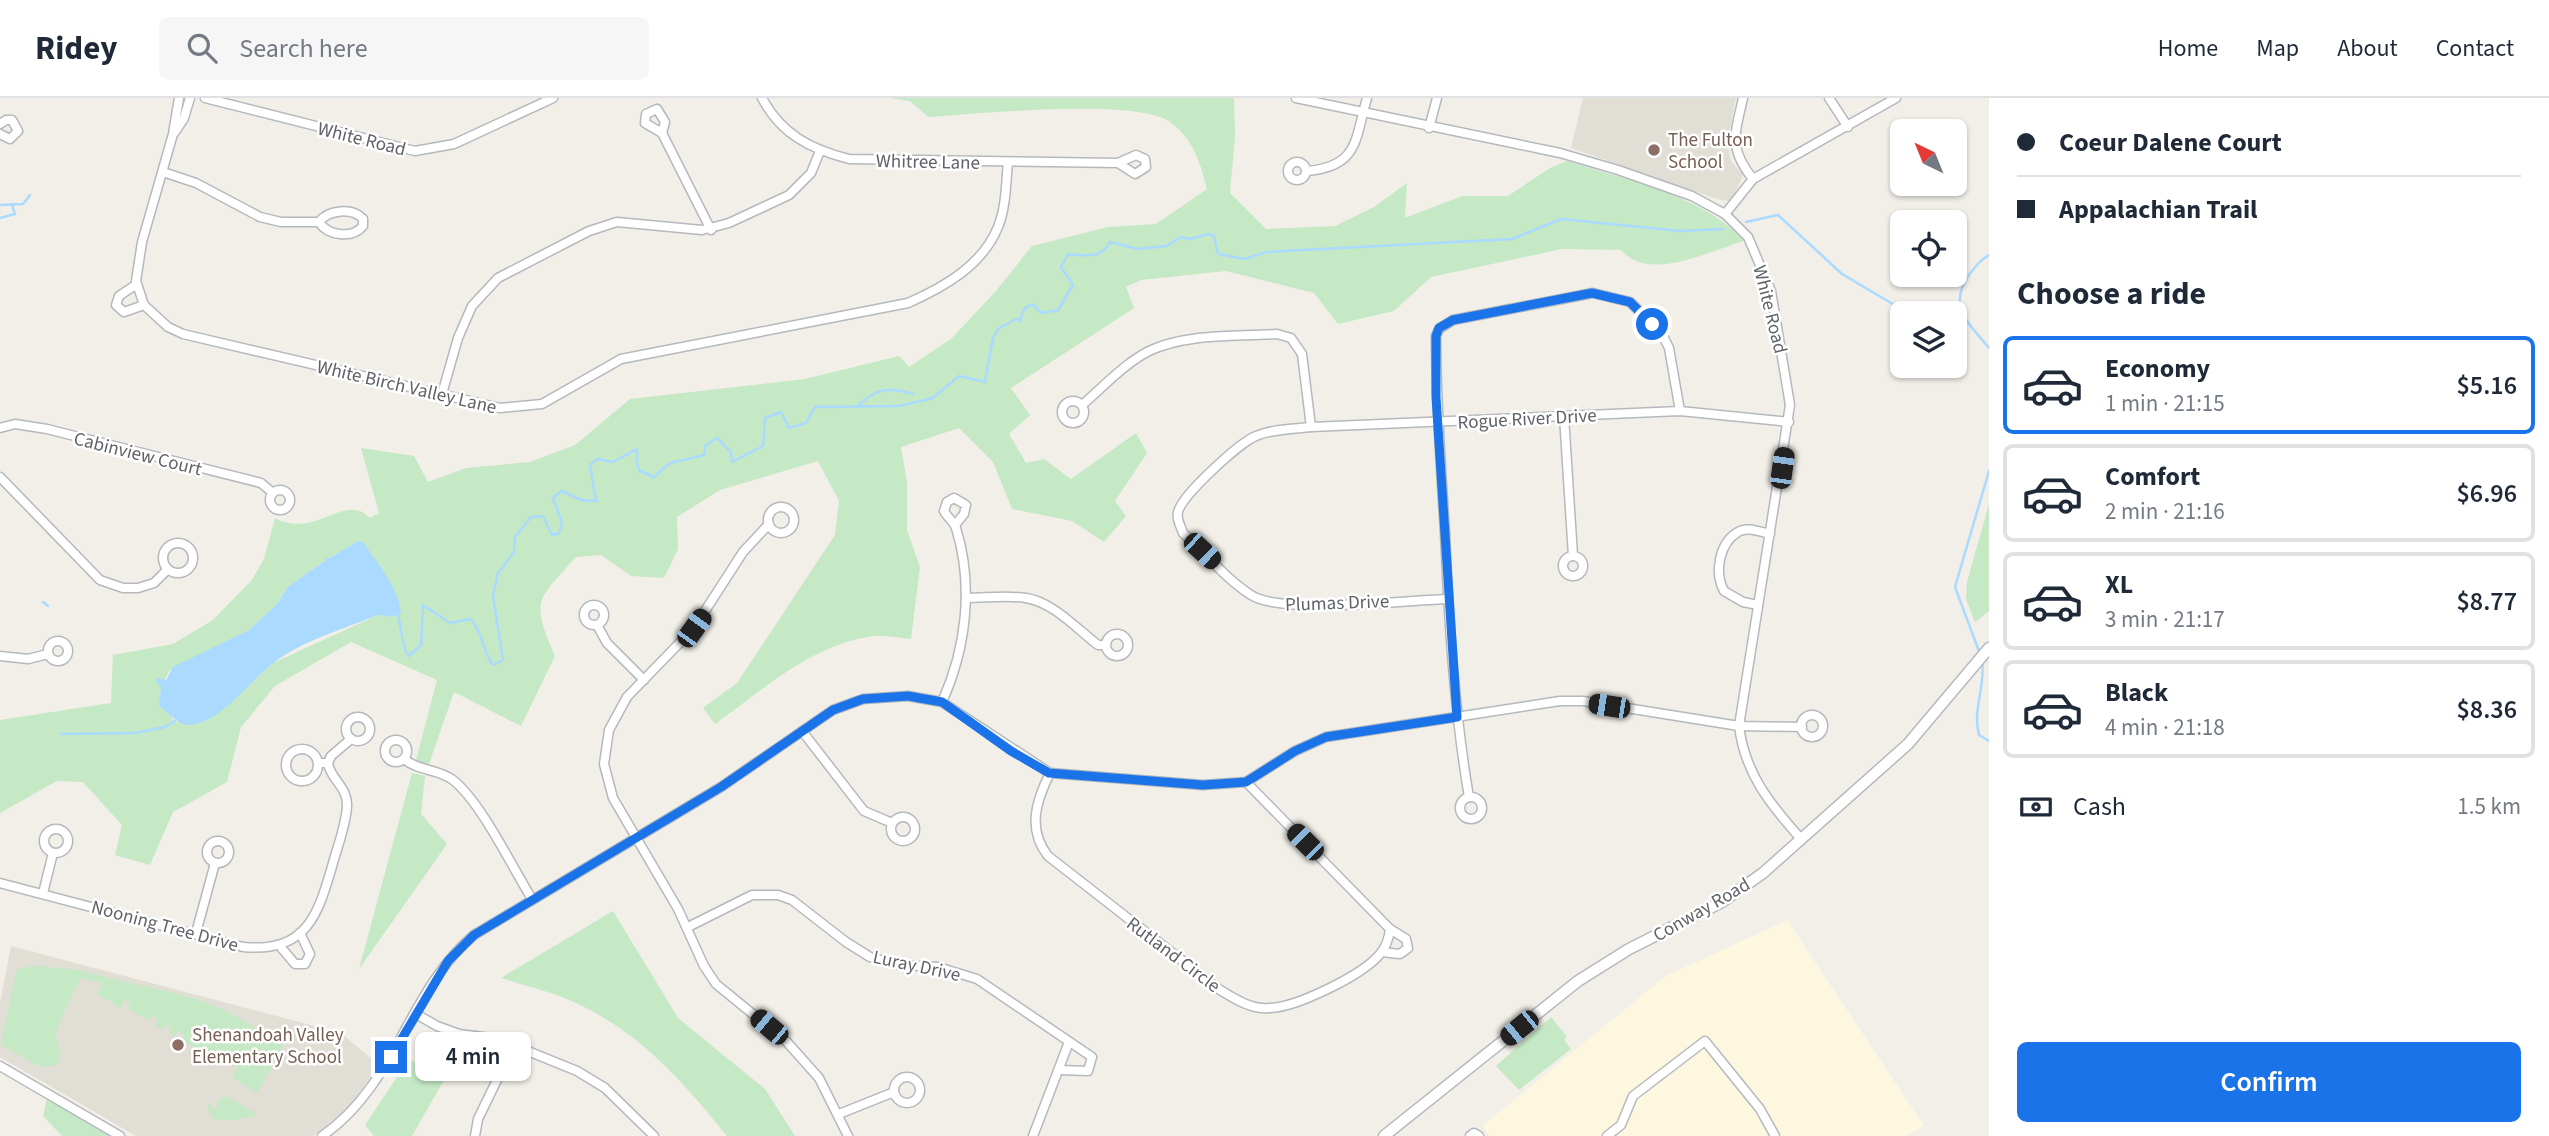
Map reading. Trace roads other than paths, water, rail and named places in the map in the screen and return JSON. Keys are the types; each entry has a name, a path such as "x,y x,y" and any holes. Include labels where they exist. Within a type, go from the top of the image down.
{"street":[{"name":"White Birch Valley Lane","path":"179,98 173,134 142,242 137,284 145,305 168,327 183,334 500,408 529,407 569,391 621,359 908,303 957,278 990,241 1001,216 1008,162"},
{"name":"White Birch Valley Lane","path":"173,134 184,118 190,98"},
{"name":"White Road","path":"205,98 415,151 454,144 553,98"},
{"name":"Whitree Lane","path":"762,98 783,127 820,151 849,159 1118,163"},
{"name":"White Road","path":"1296,98 1429,128 1560,153 1609,167 1692,196 1724,214 1748,237 1765,272 1782,346 1789,422 1739,726 1746,765 1755,781 1801,839"},
{"path":"1306,171 1335,166 1350,153 1358,139 1367,98"},
{"path":"1429,128 1437,98"},
{"path":"1743,98 1734,140 1737,158 1753,179"},
{"path":"1829,98 1848,127"},
{"path":"1724,214 1753,179 1896,98"},
{"path":"0,124 12,120 18,131 10,139 0,134"},
{"path":"662,133 711,230"},
{"path":"442,394 458,338 472,306 498,278 589,232 617,222 711,230 789,195 811,173 820,151"},
{"path":"163,172 196,183 260,217 281,222 319,222 333,233 353,234 363,226 363,219 353,212 330,213 319,222"},
{"path":"137,284 119,296 116,305 124,312 145,305"},
{"path":"1469,797 1457,717 1448,599 1436,336 1439,328 1453,320 1592,293 1630,302 1662,334 1669,348 1680,411"},
{"path":"1082,405 1147,352 1162,346 1181,340 1277,334 1291,338 1302,354 1311,427"},
{"name":"Rogue River Drive","path":"1178,519 1178,510 1189,494 1245,443 1257,436 1311,427 1680,411 1691,415 1789,422"},
{"path":"1564,416 1573,556"},
{"name":"Cabinview Court","path":"0,428 15,424 50,430 261,484 273,493"},
{"path":"0,477 100,580 123,588 138,588 154,583 169,569"},
{"name":"Plumas Drive","path":"1178,519 1184,533 1230,577 1251,596 1266,603 1293,605 1448,599"},
{"path":"769,524 743,552 694,628 627,697 608,730 604,764 613,798 688,927 704,966 716,984 786,1041 819,1078 848,1136"},
{"path":"942,702 960,654 966,598 956,525"},
{"path":"1758,605 1743,602 1724,591 1718,577 1720,562 1729,540 1739,531 1752,529 1770,534"},
{"path":"966,598 1026,597 1035,600 1061,614 1098,645 1105,645"},
{"path":"597,625 607,643 644,680"},
{"name":"Conway Road","path":"1384,1136 1578,981 1629,949 1722,902 1763,873 1908,744 1989,648"},
{"path":"0,656 28,659 48,654"},
{"path":"323,1136 345,1119 369,1092 448,961 463,943 721,787 833,710 863,699 908,696 942,702 1011,751 1049,773 1203,785 1246,782 1295,751 1326,737 1536,702 1583,701 1739,726 1802,727"},
{"path":"802,731 864,811 892,823"},
{"path":"318,763 328,763 331,756 351,739"},
{"path":"299,749 314,753 318,763 316,773 303,781 293,779 286,766 290,753 299,749"},
{"path":"404,759 418,768 453,780 469,797 532,899"},
{"name":"Nooning Tree Drive","path":"0,883 243,947 279,945 300,933 320,908 347,804 344,789 329,771 328,763"},
{"name":"Rutland Circle","path":"1049,773 1038,797 1035,821 1036,834 1048,856 1230,996 1255,1007 1270,1009 1287,1005 1333,985 1374,961 1384,948 1400,954 1408,948 1406,939 1390,929"},
{"path":"1246,782 1390,929 1384,948"},
{"path":"43,893 53,853"},
{"path":"196,933 215,863"},
{"name":"Luray Drive","path":"688,927 752,895 778,895 792,900 846,943 870,957 899,965 938,967 977,979 1069,1042 1087,1051 1093,1061 1088,1071 1082,1073 1060,1069"},
{"path":"279,945 295,964 305,964 310,954 300,933"},
{"path":"416,1014 459,1034 498,1039 577,1071 605,1088 654,1136"},
{"path":"1607,1136 1621,1125 1633,1096 1705,1041 1760,1109 1775,1136"},
{"path":"1033,1136 1069,1042"},
{"path":"475,1136 478,1119 513,1046"},
{"path":"0,1066 120,1136"},
{"path":"839,1114 894,1092"},
{"path":"1471,1136 1479,1136"}],"water":[{"path":"358,541 364,543 387,576 401,613 392,617 378,615 295,649 271,665 212,718 201,723 181,723 159,706 161,687 156,682 157,678 166,680 173,667 249,630 277,604 289,586 326,560 325,556 328,559"}],"waterway":[{"path":"0,205 23,204 30,195"},
{"path":"0,218 15,214 12,205"},
{"path":"1746,222 1778,215 1842,274 1890,302"},
{"path":"398,614 405,651 409,656 421,645 423,605 450,623 471,619 493,665 503,660 493,596 498,573 514,552 515,537 531,517 543,516 552,535 559,533 562,523 553,498 562,491 581,500 596,501 590,465 597,459 613,462 637,449 640,471 654,477 670,463 704,455 706,445 717,438 731,452 732,462 763,446 765,418 781,412 789,428 806,423 815,407 899,406 933,398 959,376 985,382 993,338 998,329 1016,319 1020,321 1024,310 1030,305 1034,305 1041,313 1058,310 1073,285 1061,267 1068,254 1097,254 1110,242 1137,249 1167,246 1181,237 1189,239 1209,234 1214,236 1218,254 1244,259 1267,252 1512,239 1561,219 1680,231 1723,229"},
{"path":"1989,255 1980,261 1969,275 1960,296 1960,305 1968,323 1989,348"},
{"path":"858,406 877,392 896,390 913,394"},
{"path":"1980,654 1955,587 1989,471"},
{"path":"43,602 48,606"},
{"path":"1982,661 1977,725 1979,735 1989,741"},
{"path":"61,734 135,733 165,727 175,721"}],"place":[{"name":"The Fulton School","path":"1654,150"},
{"name":"Shenandoah Valley Elementary School","path":"178,1045"}]}
